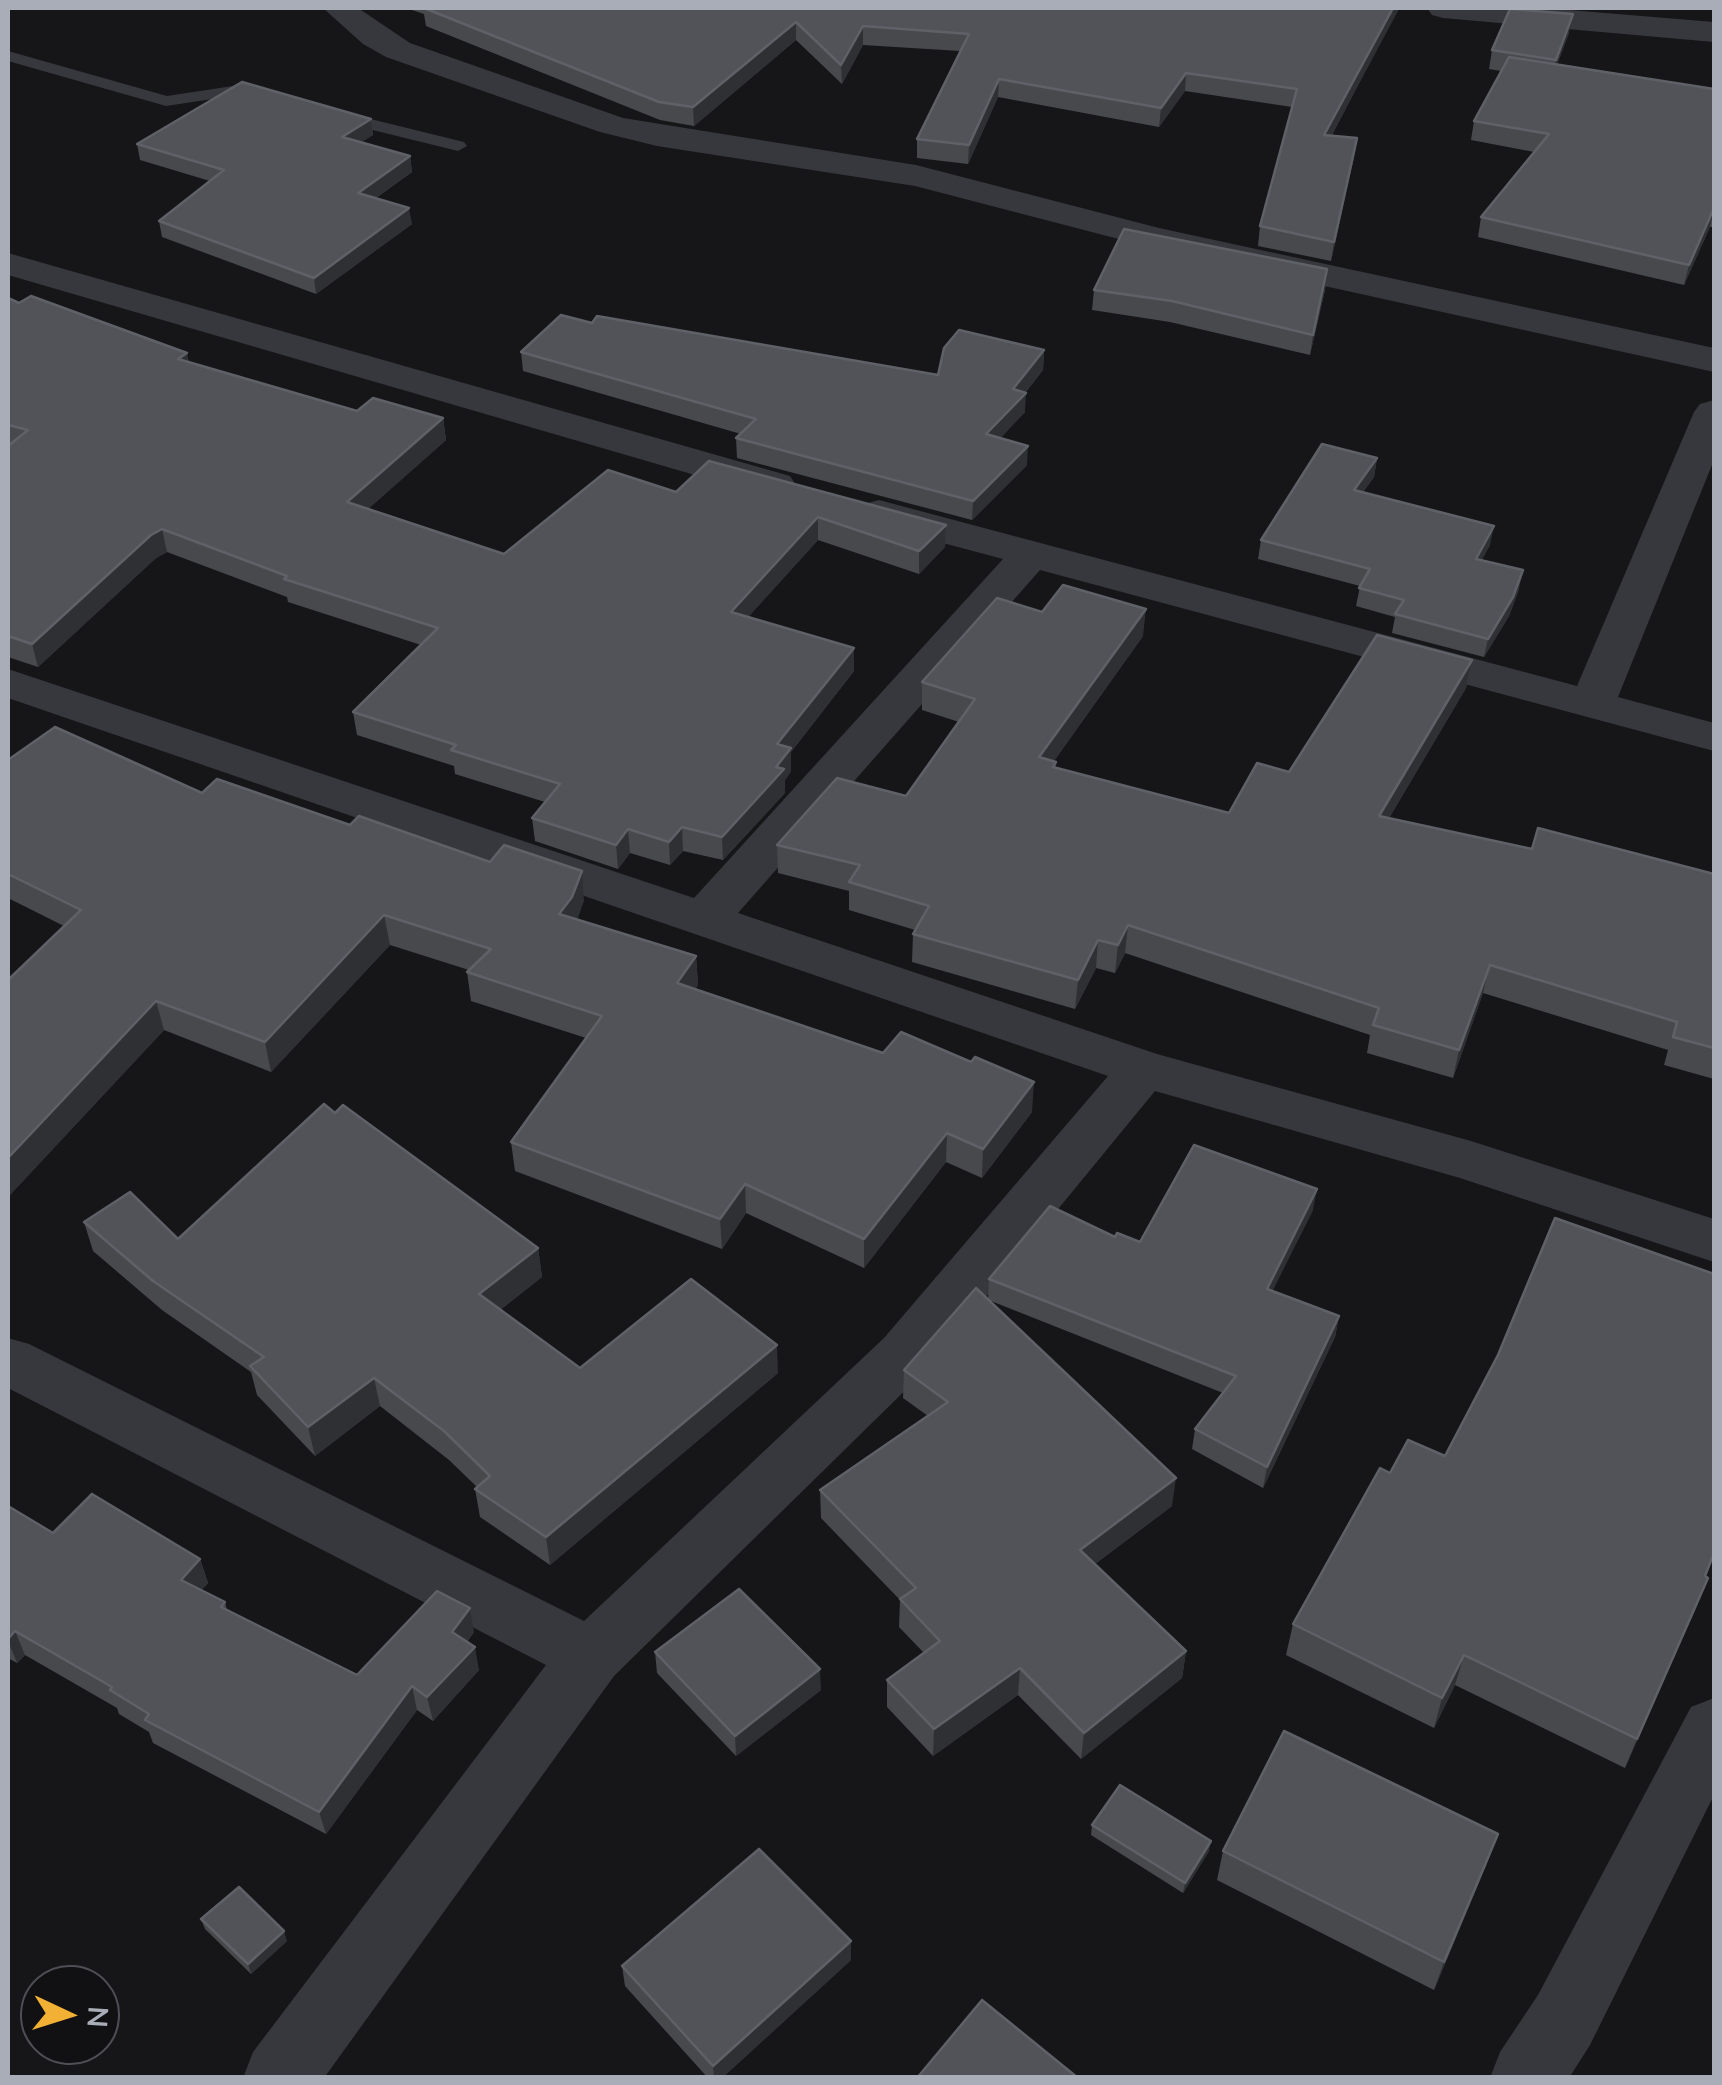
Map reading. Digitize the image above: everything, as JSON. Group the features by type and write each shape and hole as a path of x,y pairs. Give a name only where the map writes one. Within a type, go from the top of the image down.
{"street":[{"path":"339,8 374,37 398,50 612,125 657,136 916,176 1157,238 1714,360"},
{"path":"1443,8 1714,32"},
{"path":"8,264 831,500 1714,737"},
{"path":"1592,704 1714,412"},
{"path":"703,920 1032,554"},
{"path":"8,683 1144,1069 1471,1162 1714,1241"},
{"path":"279,2078 591,1656 905,1354 1144,1069"},
{"path":"8,1361 591,1656"},
{"path":"1526,2078 1564,2020 1714,1728"}],"lane":[{"path":"8,56 166,100 246,88 284,100"},
{"path":"322,111 458,146"}],"building":[{"path":"424,8 1393,8 1324,135 1357,138 1334,242 1260,226 1297,89 1186,73 1161,108 999,79 969,145 917,139 969,34 863,26 841,65 796,22 693,107 659,102"},
{"path":"1510,9 1573,14 1556,60 1492,50"},
{"path":"1509,57 1714,89 1714,208 1689,265 1481,217 1549,134 1474,121"},
{"path":"242,82 371,119 342,137 410,156 358,193 409,208 314,278 159,221 224,170 137,144"},
{"path":"1124,229 1327,269 1313,335 1172,301 1094,290"},
{"path":"31,296 187,353 178,359 357,411 373,398 443,418 347,502 504,554 608,470 676,492 709,461 946,525 919,551 818,517 731,612 854,648 777,744 791,748 776,767 784,769 722,837 682,827 669,842 628,829 616,845 532,818 560,784 451,750 456,745 353,712 438,628 284,579 287,576 162,529 32,644 8,636 8,446 28,430 8,425 8,298 19,303"},
{"path":"561,315 592,323 597,316 938,375 944,348 959,330 1044,350 1013,389 1026,393 986,434 1028,446 973,501 736,438 756,419 521,352"},
{"path":"1322,444 1377,458 1354,490 1494,526 1476,559 1523,570 1513,597 1488,639 1395,614 1404,600 1359,588 1370,569 1261,540"},
{"path":"1063,585 1146,609 1039,757 1056,762 1053,767 1229,813 1257,763 1289,772 1377,635 1472,660 1379,816 1532,849 1538,828 1714,874 1714,1048 1673,1037 1677,1022 1490,965 1459,1050 1373,1025 1379,1008 1128,925 1118,945 1098,940 1078,980 913,934 929,906 849,882 860,865 777,845 837,778 906,796 975,699 922,682 997,598 1042,612"},
{"path":"55,727 202,793 217,779 350,825 359,816 490,862 504,845 582,871 572,897 559,914 696,956 677,983 883,1053 901,1032 971,1062 975,1057 1034,1082 983,1149 947,1133 864,1239 745,1184 720,1219 511,1142 602,1016 467,972 491,949 384,915 265,1042 156,1001 8,1158 8,980 81,910 8,874 8,760"},
{"path":"324,1104 335,1113 343,1105 538,1248 479,1294 580,1368 691,1279 777,1345 546,1537 475,1489 490,1476 444,1431 374,1378 308,1427 250,1366 264,1357 153,1281 84,1222 130,1192 178,1239"},
{"path":"1194,1145 1317,1189 1267,1289 1339,1316 1267,1467 1195,1429 1236,1376 989,1279 1050,1206 1115,1237 1117,1233 1140,1242"},
{"path":"1555,1218 1714,1274 1714,1553 1705,1576 1708,1578 1637,1739 1464,1655 1442,1698 1293,1624 1380,1468 1390,1473 1408,1440 1445,1456 1498,1355"},
{"path":"976,1288 1176,1478 1080,1550 1186,1651 1084,1733 1020,1668 934,1729 887,1680 940,1641 900,1599 916,1588 820,1490 948,1402 904,1370"},
{"path":"92,1494 200,1559 181,1580 225,1602 221,1607 357,1675 437,1591 470,1608 452,1632 475,1647 427,1697 412,1686 319,1812 145,1720 149,1714 110,1690 112,1687 15,1631 8,1639 8,1506 53,1533"},
{"path":"739,1589 820,1669 735,1736 655,1652"},
{"path":"1284,1731 1498,1834 1444,1962 1223,1851"},
{"path":"1120,1785 1211,1841 1185,1883 1092,1825"},
{"path":"759,1849 851,1941 713,2066 622,1966"},
{"path":"239,1887 284,1931 248,1964 201,1919"},
{"path":"982,2000 1078,2078 917,2078"}]}
